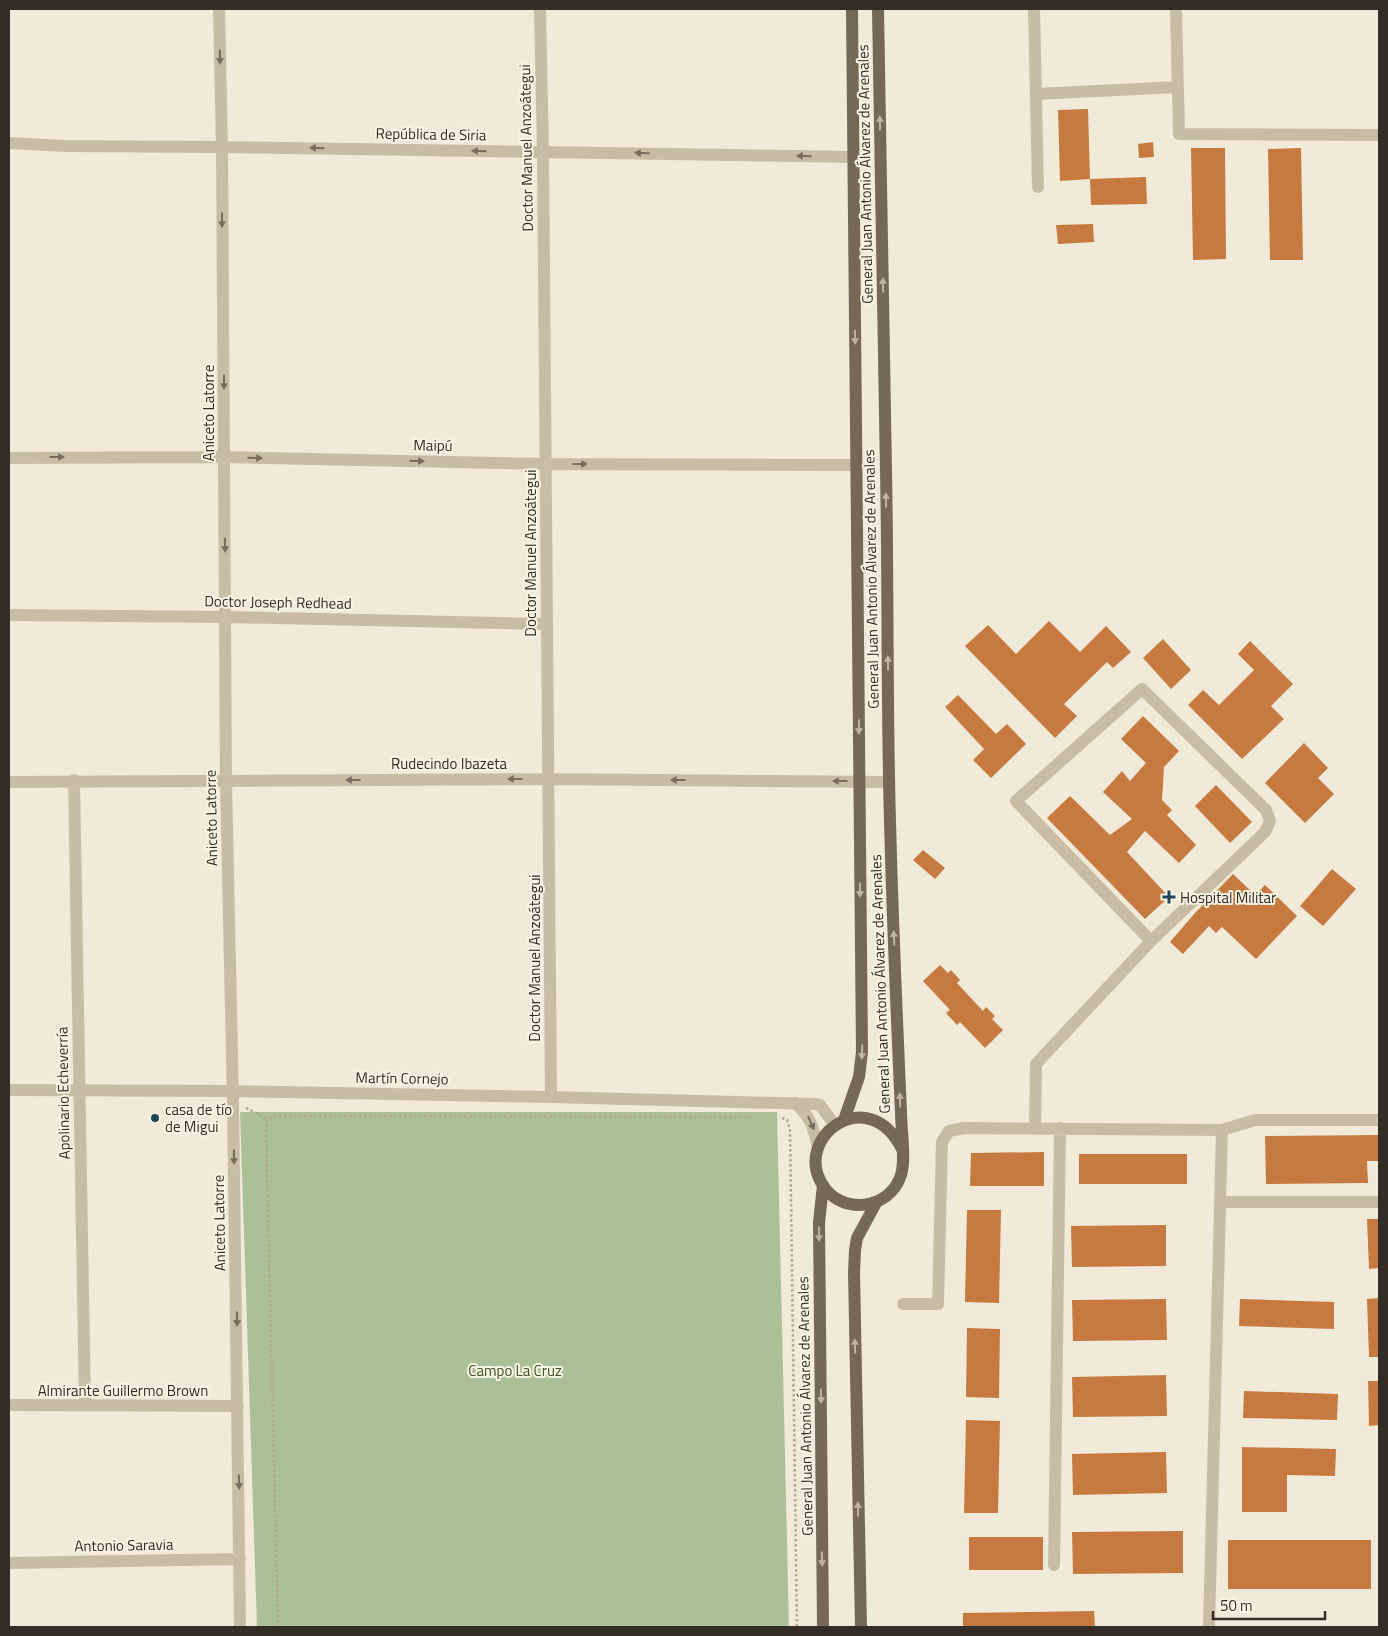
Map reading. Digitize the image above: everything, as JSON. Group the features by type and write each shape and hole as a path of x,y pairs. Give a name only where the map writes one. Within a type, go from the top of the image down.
{"main road":[{"name":"General Juan Antonio Álvarez de Arenales","path":"840,1123 859,1077 862,1052 852,9"},
{"name":"General Juan Antonio Álvarez de Arenales","path":"861,1627 855,1250 857,1238 876,1202 890,1194 900,1181 904,1165 889,782 878,9"},
{"name":"General Juan Antonio Álvarez de Arenales","path":"823,1627 819,1233 823,1185 817,1173 818,1147 827,1132 840,1123 862,1117 879,1122 894,1134 902,1149"},
{"path":"823,1185 830,1194 849,1204 862,1206 876,1202"}],"street":[{"name":"Aniceto Latorre","path":"219,9 222,147 226,781 233,1096 240,1627"},
{"name":"Doctor Manuel Anzoátegui","path":"540,9 543,152 551,1097"},
{"path":"1034,9 1038,187"},
{"path":"1176,9 1179,134 1379,135"},
{"path":"1036,94 1178,87"},
{"name":"República de Siria","path":"9,143 66,146 853,157"},
{"name":"Maipú","path":"9,458 224,457 546,464 857,465"},
{"name":"Doctor Joseph Redhead","path":"9,615 226,617 547,624"},
{"path":"1035,1128 1036,1064 1151,941 1265,832 1270,821 1266,810 1142,689 1016,801 1151,941"},
{"name":"Rudecindo Ibazeta","path":"9,782 74,780 549,779 889,782"},
{"name":"Apolinario Echeverría","path":"74,780 85,1406"},
{"name":"Martín Cornejo","path":"9,1090 233,1096 551,1097 795,1104 820,1105 840,1123"},
{"path":"795,1104 810,1119 818,1147"},
{"path":"903,1304 938,1304 942,1142 950,1131 964,1128 1222,1130 1255,1120 1379,1120"},
{"path":"1054,1565 1060,1128"},
{"path":"1209,1627 1222,1130"},
{"path":"1220,1202 1379,1202"},
{"name":"Almirante Guillermo Brown","path":"9,1405 238,1406"},
{"name":"Antonio Saravia","path":"9,1563 240,1559"}],"path":[{"path":"233,1096 268,1119"},
{"path":"268,1119 276,1116 752,1118"},
{"path":"782,1118 787,1120 790,1129 797,1627"},
{"path":"268,1119 266,1128 278,1627"}],"green space":[{"name":"Campo La Cruz","path":"240,1112 777,1112 789,1627 257,1627"}],"building":[{"path":"1088,109 1090,179 1060,181 1058,110"},
{"path":"1153,142 1154,157 1139,158 1138,144"},
{"path":"1191,148 1225,148 1226,259 1193,260"},
{"path":"1301,148 1303,260 1270,260 1268,149"},
{"path":"1146,177 1147,204 1091,205 1090,179"},
{"path":"1093,224 1094,242 1058,244 1056,225"},
{"path":"1049,621 1080,652 1106,626 1131,652 1113,668 1107,662 1064,704 1077,716 1055,738 965,646 988,625 1016,654"},
{"path":"1163,639 1191,670 1171,689 1143,658"},
{"path":"1250,641 1293,684 1271,706 1284,719 1242,759 1188,705 1203,690 1219,705 1254,670 1238,654"},
{"path":"958,695 996,734 1007,724 1026,744 991,778 973,760 984,749 945,707"},
{"path":"1143,716 1179,751 1164,767 1162,800 1172,810 1167,815 1196,845 1179,863 1145,831 1127,852 1169,897 1145,919 1047,818 1070,796 1110,835 1132,819 1103,792 1122,771 1130,781 1146,763 1121,739"},
{"path":"1304,743 1328,768 1318,778 1334,794 1305,823 1265,783"},
{"path":"1216,785 1252,822 1230,843 1195,806"},
{"path":"923,850 945,868 935,879 913,860"},
{"path":"1332,869 1356,889 1323,926 1300,906"},
{"path":"1233,874 1255,895 1265,885 1297,916 1256,959 1222,927 1216,933 1209,926 1183,954 1170,942"},
{"path":"940,965 948,973 951,970 960,980 957,983 983,1011 986,1007 995,1016 992,1019 1003,1030 985,1048 960,1022 957,1025 946,1013 950,1010 923,981"},
{"path":"1379,1135 1379,1161 1367,1161 1368,1183 1266,1184 1265,1136"},
{"path":"1044,1152 1044,1186 970,1186 971,1153"},
{"path":"1079,1154 1187,1154 1187,1184 1079,1184"},
{"path":"967,1210 1001,1210 999,1303 965,1302"},
{"path":"1367,1219 1379,1219 1379,1268 1369,1269"},
{"path":"1166,1225 1166,1266 1072,1267 1071,1226"},
{"path":"1379,1298 1379,1357 1369,1357 1367,1299"},
{"path":"1166,1299 1167,1340 1073,1341 1072,1300"},
{"path":"1240,1299 1334,1302 1334,1329 1239,1326"},
{"path":"967,1328 1000,1329 999,1398 966,1397"},
{"path":"1166,1375 1167,1416 1073,1417 1072,1377"},
{"path":"1368,1381 1379,1381 1379,1425 1369,1426"},
{"path":"1244,1391 1338,1394 1337,1420 1243,1418"},
{"path":"966,1420 1000,1421 998,1513 964,1513"},
{"path":"1242,1447 1336,1449 1335,1476 1287,1475 1287,1512 1242,1512"},
{"path":"1166,1452 1167,1493 1073,1495 1072,1454"},
{"path":"1183,1531 1183,1573 1073,1574 1072,1532"},
{"path":"969,1537 1043,1537 1043,1570 969,1570"},
{"path":"1228,1540 1371,1540 1371,1589 1228,1589"},
{"path":"1094,1611 1095,1627 963,1627 963,1613"}],"place":[{"name":"Hospital Militar","path":"1169,897"},
{"name":"casa de tío de Migui","path":"155,1118"}]}
